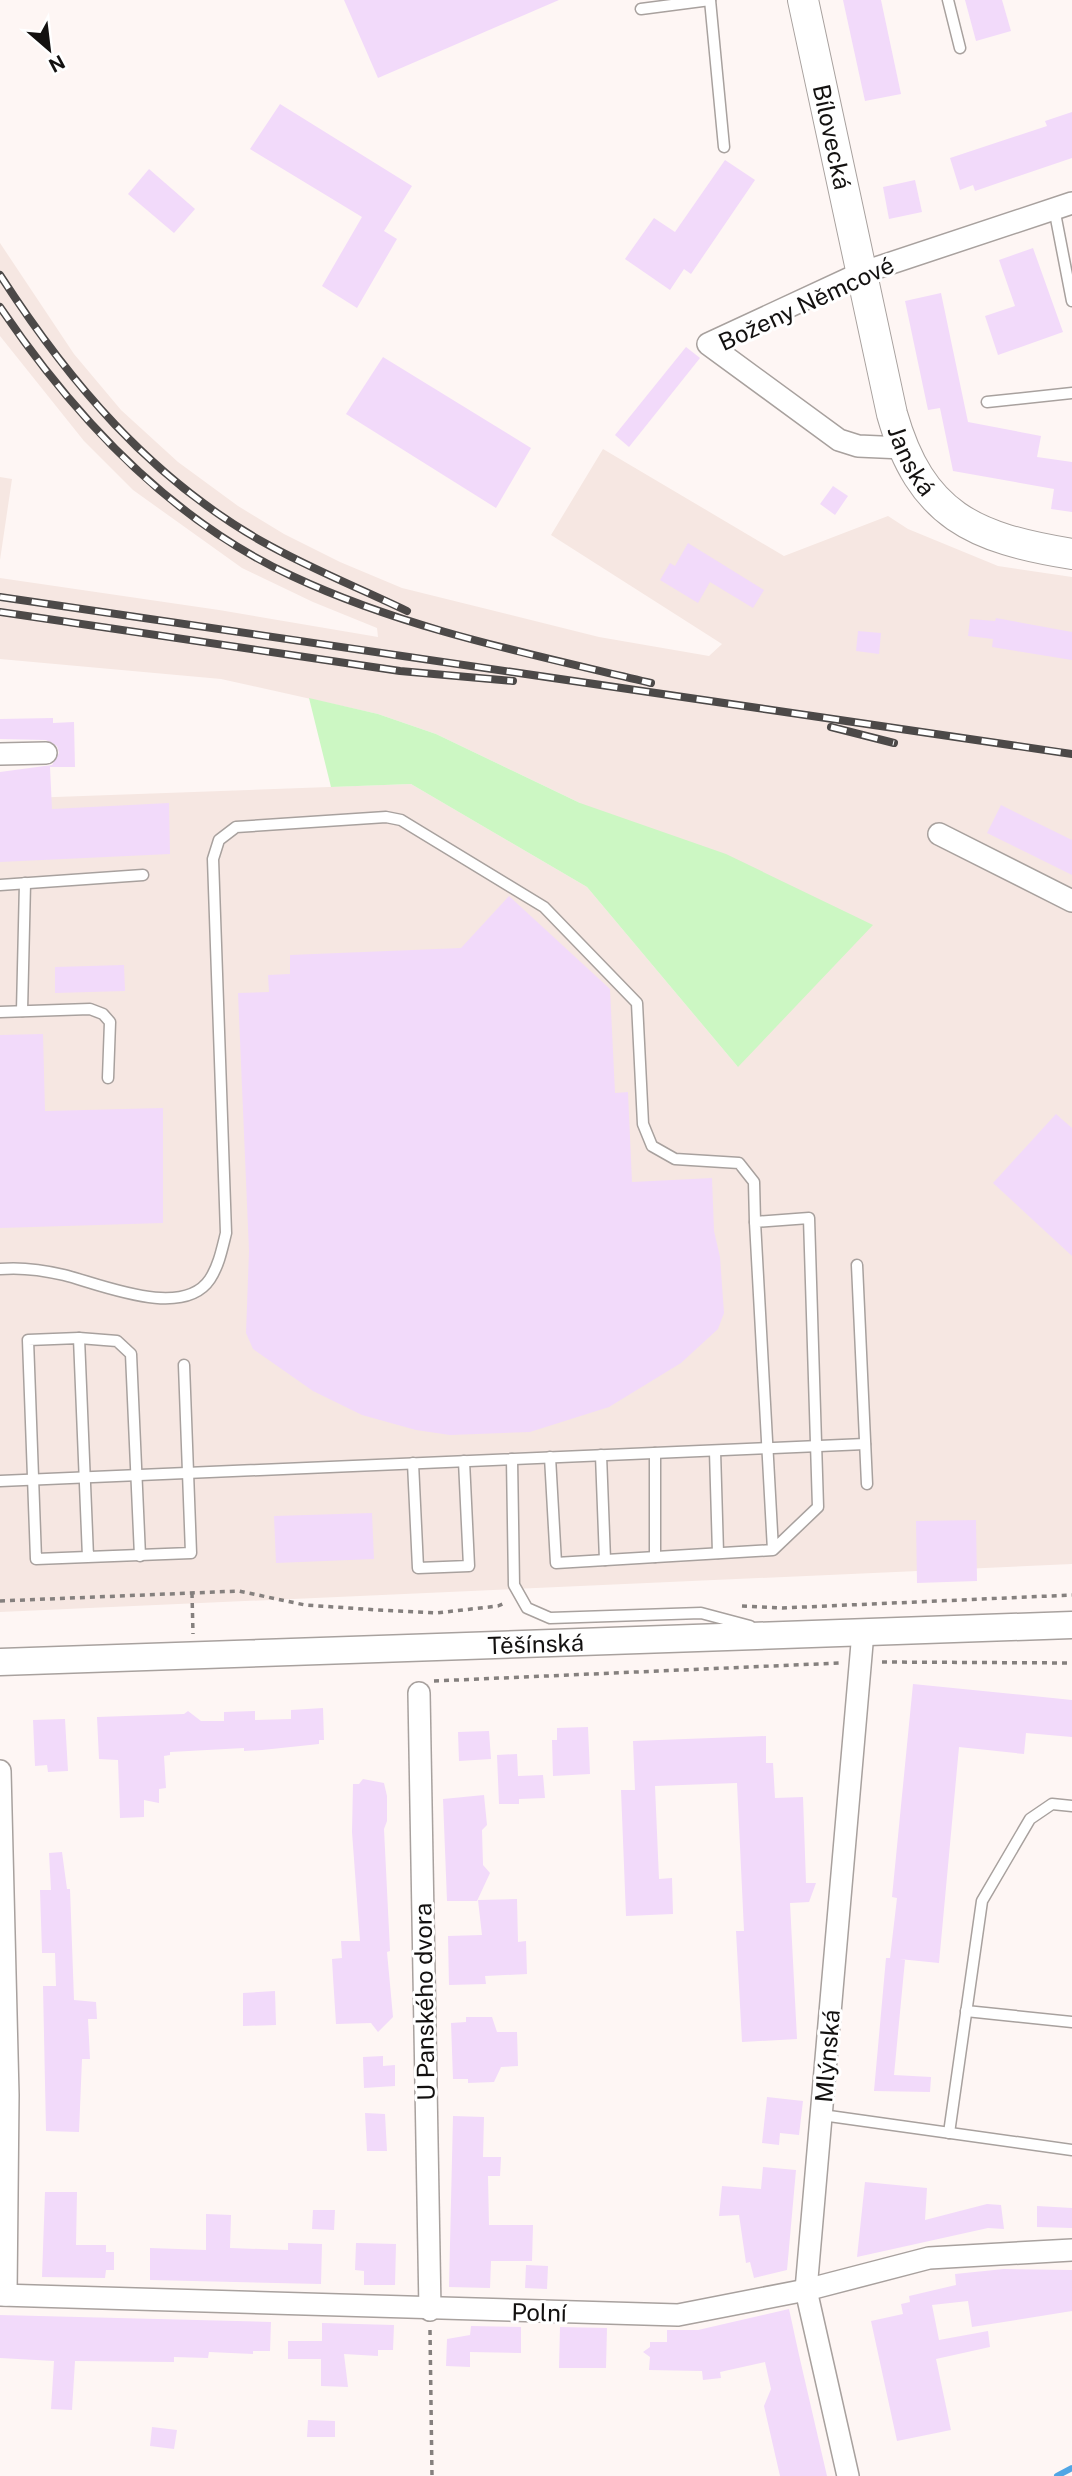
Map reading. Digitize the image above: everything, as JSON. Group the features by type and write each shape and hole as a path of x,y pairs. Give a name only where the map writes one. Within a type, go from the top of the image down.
{"main road":[{"name":"Bílovecká","path":"803,0 861,273"},
{"name":"Janská","path":"861,273 892,414 903,448 930,493 964,523 1007,541 1072,554"}],"street":[{"name":"Boženy Němcové","path":"903,448 858,446 839,440 708,344 861,273 1063,206"},
{"path":"0,754 47,753"},
{"path":"939,834 1072,901"},
{"name":"Těšínská","path":"0,1662 1072,1625"},
{"name":"Mlýnská","path":"848,2476 806,2290 863,1633"},
{"name":"U Panského dvora","path":"424,1687 429,2310"},
{"path":"0,1771 9,2095 3,2295"},
{"name":"Polní","path":"3,2295 429,2310 678,2315 806,2290 929,2258 1072,2250"}],"lane":[{"path":"641,9 710,0 724,147"},
{"path":"948,0 960,48"},
{"path":"1063,206 1072,301"},
{"path":"987,402 1072,393"},
{"path":"0,1269 31,1269 126,1293 162,1298 188,1295 209,1281 220,1258 226,1233 212,859 219,840 236,827 386,817 401,820 544,907 638,1003 643,1124 652,1146 675,1159 738,1163 754,1182 773,1550"},
{"path":"0,885 143,875"},
{"path":"22,1011 25,883"},
{"path":"0,1012 90,1009 103,1014 110,1022 108,1078"},
{"path":"550,1457 556,1563 773,1550 818,1507 809,1218 755,1222"},
{"path":"857,1265 867,1484"},
{"path":"79,1338 88,1557"},
{"path":"140,1556 131,1353 117,1341 79,1338 28,1340 36,1559 140,1556 191,1553 184,1366"},
{"path":"0,1481 865,1444"},
{"path":"715,1451 718,1553"},
{"path":"655,1453 655,1557"},
{"path":"601,1455 605,1560"},
{"path":"512,1459 514,1585 527,1608 550,1618 701,1613 780,1634"},
{"path":"413,1463 418,1569 470,1566 464,1461"},
{"path":"948,2133 982,1901 1030,1819 1052,1804 1072,1806"},
{"path":"966,2011 1072,2021"},
{"path":"822,2115 1072,2150"}],"path":[{"path":"0,1601 239,1591 305,1605 436,1612 498,1606 518,1596"},
{"path":"740,1606 782,1608 1072,1595"},
{"path":"424,1687 861,1663 977,1660 1072,1663"},
{"path":"429,2310 432,2476"}],"shaded area":[{"path":"0,243 74,354 121,410 178,462 238,506 284,534 340,562 402,588 599,637 709,656 722,644 551,535 603,449 784,556 888,516 908,529 998,566 1072,577 1072,1564 0,1612 0,799 411,784 587,887 738,1067 580,803 436,734 378,714 221,679 0,659 0,578 219,610 378,637 377,628 313,602 242,568 133,490 84,441 0,336"},
{"path":"0,477 12,479 0,560"}],"green space":[{"path":"309,698 378,714 436,734 580,803 726,854 873,925 738,1067 587,887 411,784 331,787"}],"building":[{"path":"344,0 559,0 378,78"},
{"path":"843,0 881,0 901,94 865,101"},
{"path":"965,0 1002,0 1011,31 976,41"},
{"path":"280,104 412,186 384,231 397,239 357,308 322,286 362,217 250,149"},
{"path":"1072,112 1072,158 975,191 973,185 960,190 950,158 1047,126 1045,121"},
{"path":"725,160 755,180 691,274 684,269 670,290 625,259 654,218 675,232"},
{"path":"149,169 195,209 174,233 128,194"},
{"path":"915,180 922,212 889,219 883,187"},
{"path":"1033,248 1063,332 998,355 985,316 1015,306 999,260"},
{"path":"941,293 968,422 1041,436 1037,457 1072,462 1072,512 1051,509 1054,489 953,471 940,408 928,410 905,301"},
{"path":"686,347 700,358 629,447 615,435"},
{"path":"383,357 531,448 496,508 346,414"},
{"path":"833,486 848,496 835,515 820,504"},
{"path":"688,543 764,590 753,608 710,582 698,603 660,580 670,563 675,566"},
{"path":"996,618 1072,632 1072,660 992,647 993,639 968,636 970,619 995,621"},
{"path":"858,631 881,633 879,654 856,651"},
{"path":"53,718 53,723 74,722 75,767 50,767 52,809 169,803 170,854 0,862 0,772 52,765 59,753 57,746 46,740 0,739 0,719"},
{"path":"1001,805 1072,840 1072,875 987,833"},
{"path":"509,896 610,989 615,1093 628,1092 632,1182 712,1178 714,1231 720,1257 724,1313 718,1329 681,1363 609,1407 530,1432 450,1435 416,1430 362,1415 313,1391 253,1349 246,1333 249,1251 238,993 269,992 268,975 290,974 290,955 461,948"},
{"path":"124,965 125,991 55,993 55,967"},
{"path":"43,1034 45,1111 163,1108 163,1223 0,1228 0,1035"},
{"path":"1056,1114 1072,1128 1072,1256 993,1183"},
{"path":"372,1513 374,1559 276,1563 274,1516"},
{"path":"976,1520 977,1581 917,1583 916,1521"},
{"path":"913,1684 1072,1700 1072,1737 1026,1733 1024,1754 959,1747 939,1963 899,1959 905,1960 894,2075 931,2077 930,2092 874,2091 886,1958 890,1958 897,1898 892,1897"},
{"path":"323,1708 324,1740 319,1740 319,1744 244,1751 244,1748 170,1752 170,1755 164,1756 166,1788 159,1789 159,1803 144,1800 144,1817 120,1818 118,1760 99,1759 97,1717 184,1714 188,1711 201,1721 224,1721 224,1712 255,1711 255,1720 291,1719 291,1710"},
{"path":"65,1719 68,1771 48,1772 47,1765 35,1766 33,1720"},
{"path":"588,1727 590,1774 553,1776 552,1740 557,1740 557,1728"},
{"path":"489,1731 491,1759 459,1761 458,1732"},
{"path":"766,1736 766,1763 773,1763 775,1798 803,1797 806,1883 816,1883 809,1902 790,1903 797,2039 742,2042 736,1931 744,1931 737,1783 655,1786 659,1879 672,1878 673,1914 626,1916 621,1790 635,1790 633,1741"},
{"path":"517,1754 518,1776 543,1775 545,1798 519,1799 519,1804 499,1804 497,1755"},
{"path":"363,1779 384,1783 387,1796 387,1821 384,1829 390,1951 387,1952 393,2017 378,2032 371,2023 336,2024 333,1977 332,1959 342,1958 341,1941 360,1941 352,1832 353,1784 359,1784"},
{"path":"484,1795 487,1825 482,1830 483,1865 490,1873 477,1901 447,1901 443,1799"},
{"path":"62,1852 67,1889 70,1889 74,2000 96,2002 97,2019 88,2019 90,2059 82,2059 79,2132 46,2131 43,1986 56,1986 55,1953 42,1953 40,1890 51,1890 49,1853"},
{"path":"517,1899 518,1942 526,1941 527,1974 485,1976 486,1984 449,1985 448,1936 482,1935 478,1900"},
{"path":"275,1991 276,2025 243,2026 243,1993"},
{"path":"466,2017 492,2017 497,2032 517,2032 518,2066 501,2067 494,2082 468,2083 468,2079 453,2079 451,2023 466,2022"},
{"path":"383,2056 383,2066 395,2065 395,2086 364,2088 363,2057"},
{"path":"767,2097 803,2101 799,2135 780,2133 779,2145 762,2143"},
{"path":"365,2113 385,2114 387,2151 367,2151"},
{"path":"453,2116 484,2117 483,2157 501,2157 500,2176 488,2176 489,2225 533,2225 532,2261 491,2261 490,2288 449,2287"},
{"path":"763,2167 796,2170 787,2270 754,2278 750,2262 746,2263 739,2215 719,2216 722,2186 761,2189"},
{"path":"865,2182 927,2188 925,2220 987,2204 1001,2205 1004,2229 988,2228 857,2257"},
{"path":"45,2192 77,2192 76,2245 106,2245 106,2252 114,2252 114,2270 106,2270 105,2278 42,2277"},
{"path":"1037,2206 1072,2208 1072,2228 1037,2227"},
{"path":"313,2210 335,2210 334,2230 312,2229"},
{"path":"206,2214 231,2215 230,2248 288,2250 288,2243 322,2244 321,2284 150,2280 150,2248 206,2250"},
{"path":"356,2243 396,2244 395,2285 364,2285 364,2271 355,2270"},
{"path":"526,2265 548,2266 547,2289 525,2288"},
{"path":"1004,2269 1072,2270 1072,2311 972,2327 968,2301 932,2305 939,2340 988,2331 990,2347 936,2359 951,2430 897,2441 871,2321 903,2314 901,2304 910,2302 909,2296 956,2285 955,2274"},
{"path":"789,2309 827,2476 780,2476 764,2406 771,2389 765,2362 720,2372 721,2378 703,2380 702,2371 649,2370 650,2357 643,2352 650,2347 650,2342 667,2342 667,2330 698,2330"},
{"path":"0,2315 271,2322 270,2351 253,2351 253,2354 209,2352 208,2358 174,2357 174,2362 75,2361 72,2410 51,2409 54,2361 0,2358"},
{"path":"322,2323 394,2325 393,2350 378,2350 378,2356 344,2354 348,2387 321,2386 321,2359 288,2359 288,2341 322,2341"},
{"path":"471,2326 521,2327 521,2353 470,2352 470,2367 446,2366 447,2339 470,2335"},
{"path":"560,2327 607,2328 606,2368 559,2368"},
{"path":"308,2420 335,2421 335,2437 307,2437"},
{"path":"152,2427 177,2430 174,2449 150,2446"}],"waterway":[{"path":"1057,2476 1072,2468"}],"railway":[{"path":"0,275 26,315 84,390 148,458 184,488 222,517 263,542 407,611"},
{"path":"0,307 60,388 128,462 205,526 247,553 335,595 423,626 651,683"},
{"path":"0,597 1072,754"},
{"path":"0,612 400,671 513,681"},
{"path":"831,727 894,743"}]}
